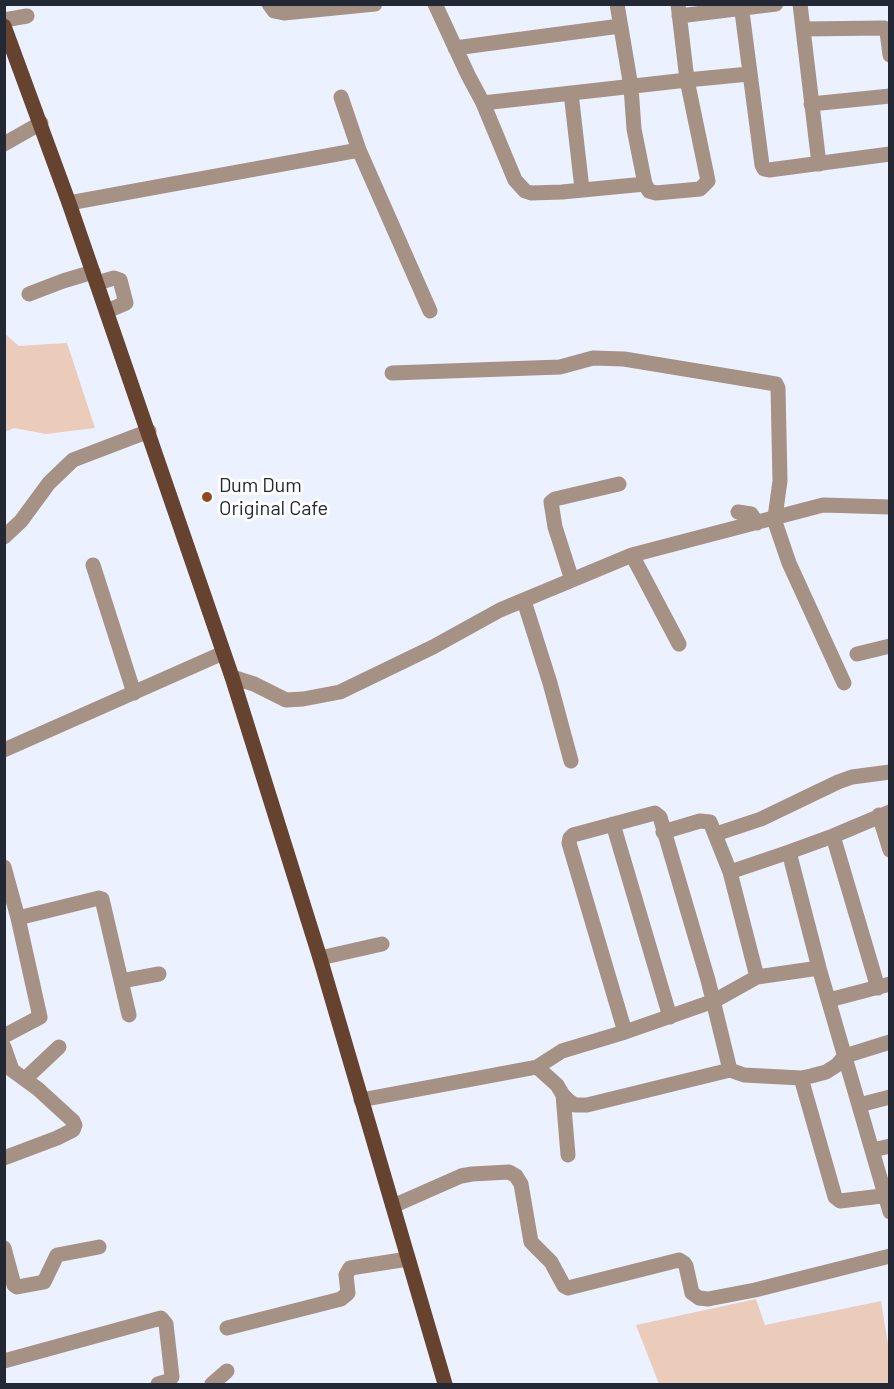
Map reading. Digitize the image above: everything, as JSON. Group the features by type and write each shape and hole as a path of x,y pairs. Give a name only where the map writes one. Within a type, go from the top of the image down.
{"main road":[{"path":"5,29 107,311 228,666 320,958 445,1384"}],"street":[{"path":"269,4 274,11 284,14 375,4"},
{"path":"435,4 483,104 515,180 525,191 531,193 562,192 645,184"},
{"path":"617,4 631,87 634,129 645,184 649,191 656,193 700,189 708,181 687,80 678,10 776,4"},
{"path":"800,4 819,164"},
{"path":"742,7 764,168 769,170 890,154"},
{"path":"5,29 27,16"},
{"path":"455,48 620,26"},
{"path":"803,29 885,28 888,31 890,55"},
{"path":"483,104 750,74"},
{"path":"571,93 582,189"},
{"path":"811,104 890,96"},
{"path":"341,97 358,150 430,311"},
{"path":"4,144 40,123"},
{"path":"69,203 358,150"},
{"path":"29,294 63,281 114,278 120,280 126,303 107,311"},
{"path":"392,373 560,367 594,358 624,359 773,383 778,388 780,481 775,517 779,535 789,563 844,683"},
{"path":"4,537 21,521 49,483 73,460 149,431"},
{"path":"572,580 555,527 551,502 555,499 619,484"},
{"path":"4,750 134,693 228,666 254,684 286,700 340,692 423,652 500,610 632,555 824,505 890,507"},
{"path":"738,512 750,514 757,523"},
{"path":"632,555 679,644"},
{"path":"93,565 134,693"},
{"path":"524,601 572,761"},
{"path":"857,654 890,646"},
{"path":"716,834 761,819 852,777 890,772"},
{"path":"625,1032 569,843 573,835 655,813 660,818 714,1001 730,1070"},
{"path":"730,872 833,836 884,813 890,850"},
{"path":"663,832 700,820 712,825 730,872 757,977"},
{"path":"613,824 670,1017"},
{"path":"829,1000 884,986 833,836"},
{"path":"789,852 819,968 887,1195 890,1212"},
{"path":"4,1036 40,1017 6,875"},
{"path":"18,918 102,899 129,1015"},
{"path":"320,958 382,944"},
{"path":"362,1100 537,1067 562,1051 714,1001 757,977 819,968"},
{"path":"122,981 159,974"},
{"path":"537,1067 575,1105 586,1105 730,1070 744,1075 801,1078 826,1072 845,1056 890,1042"},
{"path":"4,1047 14,1074 75,1125 73,1130 57,1138 4,1158"},
{"path":"14,1074 59,1047"},
{"path":"801,1078 835,1197 840,1201 887,1195"},
{"path":"563,1095 568,1155"},
{"path":"859,1105 890,1097"},
{"path":"873,1150 890,1146"},
{"path":"393,1206 461,1176 509,1172 516,1176 520,1184 531,1242 551,1262 564,1286 568,1288 679,1260 686,1266 692,1293 699,1298 708,1299 755,1290 890,1256"},
{"path":"4,1248 14,1285 17,1287 44,1282 57,1256 99,1247"},
{"path":"227,1328 341,1299 348,1293 346,1275 350,1268 408,1259"},
{"path":"4,1361 161,1318 166,1324 174,1381 158,1384"},
{"path":"212,1384 227,1371"}],"shaded area":[{"path":"5,334 19,346 67,343 95,428 46,434 14,428 5,432"},
{"path":"756,1299 765,1325 881,1301 889,1350 889,1384 659,1384 636,1325"}],"place":[{"name":"Dum Dum Original Cafe","path":"207,497"}]}
